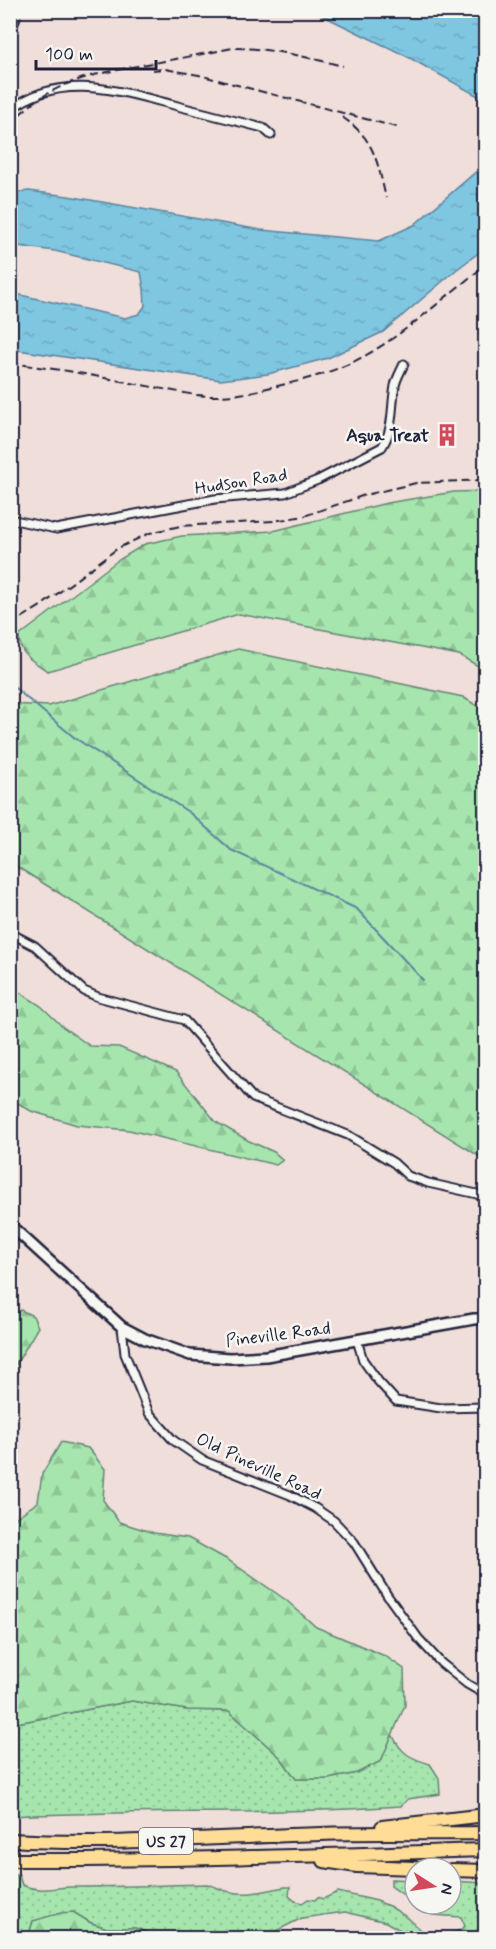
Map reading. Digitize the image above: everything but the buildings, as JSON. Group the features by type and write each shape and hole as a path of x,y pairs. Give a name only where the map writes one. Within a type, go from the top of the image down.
{"highway":[{"path":"321,1834 486,1815"},
{"name":"US 27","path":"10,1840 45,1842 199,1841 321,1834 486,1833"},
{"name":"US 27","path":"10,1860 290,1857 486,1850"},
{"path":"290,1857 357,1866 403,1868"},
{"path":"463,1870 486,1871"}],"main road":[{"name":"Pineville Road","path":"10,1225 122,1327 145,1339 190,1355 230,1358 266,1356 474,1319 486,1319"}],"street":[{"path":"10,110 30,98 55,90 78,87 109,88 262,128 271,135"},
{"name":"Hudson Road","path":"10,519 56,529 215,499 285,493 318,480 382,447 388,439 395,384 404,364"},
{"path":"10,933 35,946 84,991 98,998 184,1020 253,1098 348,1135 394,1163 408,1176 477,1194 486,1200"},
{"name":"Old Pineville Road","path":"122,1327 125,1354 149,1413 173,1440 202,1460 290,1496 315,1508 334,1521 354,1542 387,1595 418,1638 441,1663 467,1684 486,1695"},
{"path":"357,1340 363,1360 396,1401 452,1409 486,1407"}],"green space":[{"path":"485,491 485,670 459,655 239,614 48,671 24,653 20,643 19,636 117,561 145,544 182,536 273,531 387,503 454,492"},
{"path":"238,649 463,697 485,711 485,1160 11,863 11,704 49,706"},
{"path":"10,986 41,1006 63,1027 90,1046 119,1047 176,1072 216,1122 274,1152 283,1160 276,1165 129,1130 77,1125 31,1111 11,1099"},
{"path":"21,1310 33,1316 38,1327 11,1373 11,1315"},
{"path":"61,1442 88,1448 105,1469 103,1500 119,1522 154,1533 188,1538 228,1560 286,1600 316,1627 385,1656 404,1669 405,1705 381,1761 357,1773 328,1779 296,1779 281,1758 229,1711 187,1710 132,1701 17,1723 11,1730 11,1521 38,1502 42,1474"},
{"path":"132,1701 187,1710 229,1711 281,1758 296,1779 328,1779 357,1773 381,1761 392,1734 407,1754 430,1764 439,1778 440,1794 408,1799 401,1806 352,1809 11,1816 10,1730 17,1723"},
{"path":"11,1875 19,1875 22,1885 41,1889 207,1884 228,1891 244,1893 290,1887 289,1896 302,1903 318,1897 323,1899 338,1892 377,1901 391,1907 408,1918 430,1938 414,1938 386,1922 345,1912 302,1918 268,1935 254,1938 160,1938 135,1928 107,1928 91,1923 73,1912 33,1921 28,1938 12,1938"},
{"path":"391,1879 403,1880 403,1894 391,1886"},
{"path":"463,1882 485,1883 485,1938 449,1938 451,1934 465,1926 461,1917 447,1916 463,1916"},
{"path":"73,1912 91,1923 107,1928 135,1928 160,1938 28,1938 33,1921 60,1913"}],"water":[{"path":"313,11 485,11 485,100 408,57"},
{"path":"485,164 485,248 383,332 328,358 268,374 221,380 11,349 11,293 125,318 139,314 145,306 141,272 55,251 11,245 11,193 29,191 68,196 261,230 379,241 414,225"}],"waterway":[{"path":"10,684 75,738 190,813 231,850 357,909 423,980"}],"railway":[{"path":"10,51 23,10"},
{"path":"10,124 40,98 71,82 142,65 233,48 275,51 343,66"},
{"path":"152,70 165,69 199,75 400,128"},
{"path":"342,117 362,134 373,152 386,198"},
{"path":"10,363 68,371 195,395 225,396 252,392 292,383 351,363 404,330 486,265"},
{"path":"10,625 41,606 118,548 150,533 180,526 274,521 304,516 365,495 416,483 486,480"}],"place":[{"name":"Aqua Treat","path":"447,435"}]}
